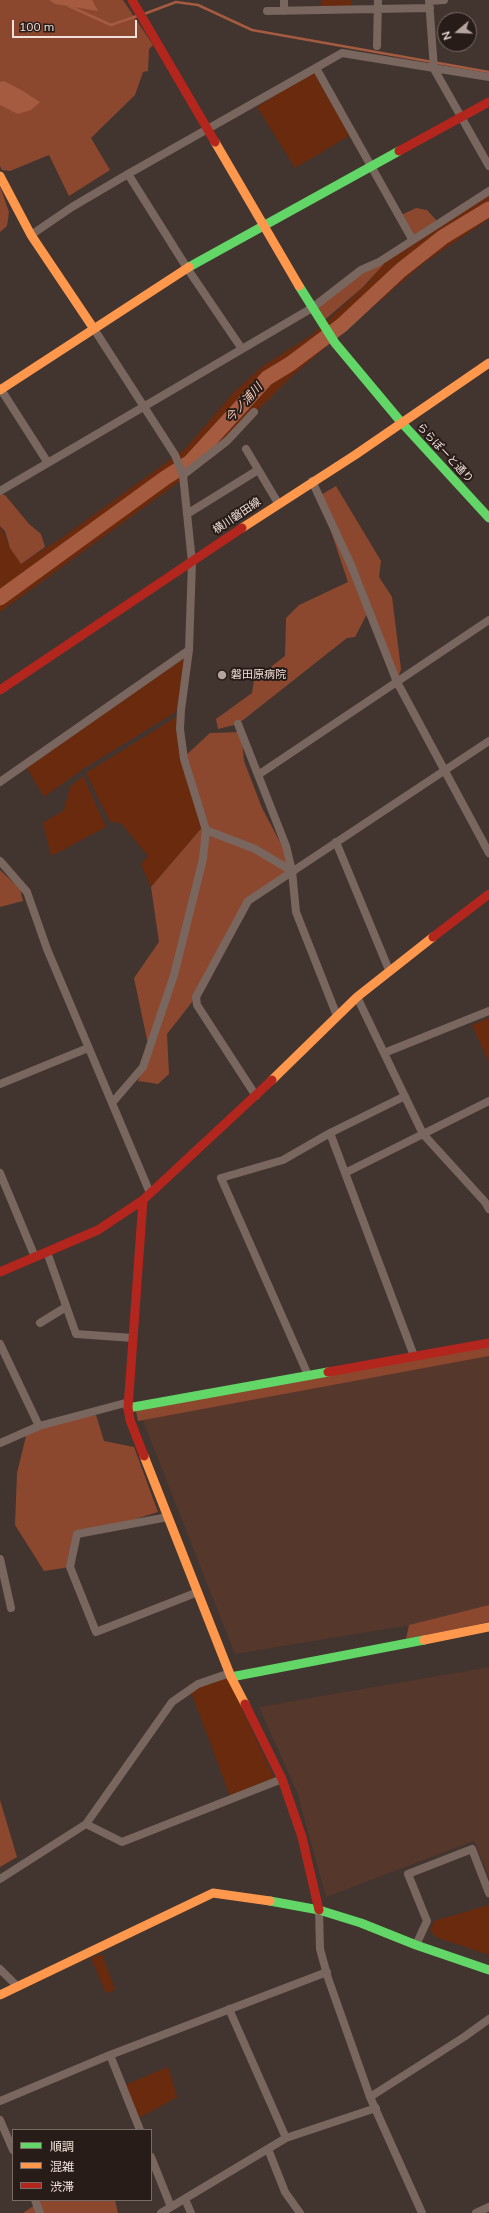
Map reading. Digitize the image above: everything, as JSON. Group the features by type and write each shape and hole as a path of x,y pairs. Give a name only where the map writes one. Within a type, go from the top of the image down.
{"street":[{"name":"ららぽーと通り","path":"132,0 209,129 321,323 335,343 401,422 489,518"},
{"path":"284,0 284,11"},
{"path":"377,46 378,0"},
{"path":"266,11 378,9 444,0"},
{"path":"429,3 434,69 489,166"},
{"path":"31,235 72,207 128,174 342,53 489,77"},
{"path":"316,68 412,239"},
{"path":"48,463 0,389 187,268 489,102"},
{"path":"128,174 187,268 242,349"},
{"path":"0,176 31,235 144,406 175,455 183,475 192,562 189,650 180,729 184,759 206,830 203,859 174,975 143,1067 112,1103"},
{"path":"0,491 312,308 361,270 379,262 489,190"},
{"name":"横川磐田線","path":"0,690 278,503 355,455 489,363"},
{"path":"183,475 227,441 254,412"},
{"path":"246,449 278,503"},
{"path":"187,514 258,470"},
{"path":"312,481 351,565 397,682 446,770 489,853"},
{"path":"258,775 489,620"},
{"path":"0,782 189,650"},
{"path":"238,724 286,846 292,871 296,912 337,1016"},
{"path":"256,1096 197,1005 196,997 248,901 489,741"},
{"path":"206,830 255,849 292,871"},
{"path":"336,842 389,970"},
{"path":"0,861 27,892 47,950 150,1193"},
{"path":"0,1272 98,1230 143,1200 256,1096 357,997 389,970 489,894"},
{"path":"357,997 423,1134 488,1204"},
{"path":"384,1053 489,1011"},
{"path":"0,1084 88,1048"},
{"path":"308,1375 221,1178 283,1160 330,1133 405,1096"},
{"path":"345,1173 489,1101"},
{"path":"330,1133 414,1356"},
{"path":"0,1173 35,1257"},
{"path":"143,1200 128,1405 130,1420 231,1675 282,1779 302,1837 319,1910 320,1949 326,1972 370,2097 422,2213"},
{"path":"47,1252 76,1334 133,1338"},
{"path":"40,1324 66,1307"},
{"path":"0,1443 39,1426 128,1405 489,1343"},
{"path":"0,1344 39,1426"},
{"path":"168,1517 77,1534 70,1567 96,1632 198,1592"},
{"path":"0,1559 11,1608"},
{"path":"0,1880 86,1824 172,1702 198,1684 231,1675 489,1627"},
{"path":"86,1824 122,1842 282,1779"},
{"path":"416,1945 427,1921 408,1874 472,1849 489,1893"},
{"path":"0,1995 213,1894 236,1895 319,1910 361,1923 416,1945 489,1970"},
{"path":"0,1970 18,1986"},
{"path":"0,2101 110,2055 326,1972"},
{"path":"229,2009 286,2138"},
{"path":"370,2097 464,2037 489,2019"},
{"path":"110,2055 140,2129"},
{"path":"161,2213 286,2138 376,2108"},
{"path":"0,2120 12,2148"},
{"path":"268,2149 285,2192 300,2213"},
{"path":"152,2160 171,2207"},
{"path":"185,2199 191,2213"},
{"path":"34,2201 40,2213"},
{"path":"476,2213 489,2207"}],"shaded area":[{"path":"0,0 123,0 153,45 149,49 148,71 143,72 135,95 91,138 110,170 69,196 49,155 10,171 2,170 0,166"},
{"path":"49,0 92,0 98,11 55,4"},
{"path":"321,0 351,0 351,10 320,10"},
{"path":"316,68 349,136 295,168 257,107"},
{"path":"4,81 40,102 31,110 18,114 0,105 0,82"},
{"path":"0,186 9,212 7,226 0,232"},
{"path":"489,192 489,219 425,262 292,376 225,443 172,487 0,612 0,526 10,548 21,564 60,539 185,449 234,392 263,366 313,334 370,281 388,256"},
{"path":"416,208 427,210 438,222 412,239 399,216"},
{"path":"379,262 384,264 363,287 321,323 312,308"},
{"path":"336,486 381,561 379,577 392,597 401,669 397,682 369,610 355,637 347,638 238,724 218,729 216,719 252,693 254,680 285,656 286,618 299,605 348,582 319,496"},
{"path":"0,494 5,495 29,524 41,534 45,547 21,564 10,548 5,531 0,526"},
{"path":"189,650 176,712 83,769 44,797 25,765"},
{"path":"181,714 184,759 205,824 151,887 141,864 148,856 121,823 110,822 86,773"},
{"path":"241,732 244,761 262,808 297,874 248,901 196,997 167,1034 169,1074 158,1084 138,1081 149,1049 134,978 159,942 151,887 205,824 184,757 210,733"},
{"path":"83,776 106,827 51,856 43,823 64,810 70,787"},
{"path":"0,870 20,889 23,901 0,907"},
{"path":"489,1018 489,1063 472,1025"},
{"path":"489,1345 489,1356 138,1421 135,1406"},
{"path":"489,1355 489,1612 235,1654 143,1421 145,1417"},
{"path":"96,1415 104,1441 134,1447 158,1512 104,1529 77,1534 70,1567 44,1571 15,1525 17,1473 27,1432 66,1419"},
{"path":"489,1605 489,1622 406,1639 409,1625"},
{"path":"489,1667 489,1877 474,1841 326,1897 297,1792 259,1707"},
{"path":"227,1677 274,1778 230,1796 191,1692 202,1683"},
{"path":"0,1800 17,1857 0,1867"},
{"path":"489,1905 489,1955 436,1937 430,1930 434,1921"},
{"path":"102,1954 115,1990 106,1993 91,1958"},
{"path":"168,2067 177,2097 139,2118 125,2085"},
{"path":"41,2201 115,2201 118,2213 23,2213"}],"waterway":[{"path":"144,14 176,2 198,5 252,30 489,72"},
{"path":"69,6 111,25 137,16"},
{"name":"今ノ浦川","path":"0,598 165,478 190,462 267,378 290,364 342,325 401,270 443,237 489,209"}],"traffic: fast":[{"path":"189,267 399,151"},
{"path":"299,286 335,343 401,422 489,518"},
{"path":"128,1408 328,1372"},
{"path":"231,1677 424,1640"},
{"path":"270,1901 319,1910 361,1923 416,1945 489,1970"}],"traffic: slow":[{"path":"215,142 299,286"},
{"path":"0,176 31,235 94,329"},
{"path":"0,390 189,267"},
{"path":"242,528 355,455 489,363"},
{"path":"272,1080 357,997 433,937"},
{"path":"144,1456 231,1677 245,1704"},
{"path":"424,1640 489,1627"},
{"path":"0,1995 213,1893 270,1901"}],"traffic: jam":[{"path":"132,0 215,142"},
{"path":"399,151 489,102"},
{"path":"0,690 242,528"},
{"path":"433,937 489,894"},
{"path":"0,1272 98,1230 143,1200 272,1080"},
{"path":"143,1200 128,1408 130,1420 144,1456"},
{"path":"328,1372 489,1343"},
{"path":"245,1704 282,1779 302,1837 319,1910"}],"place":[{"name":"磐田原病院","path":"222,675"}]}
